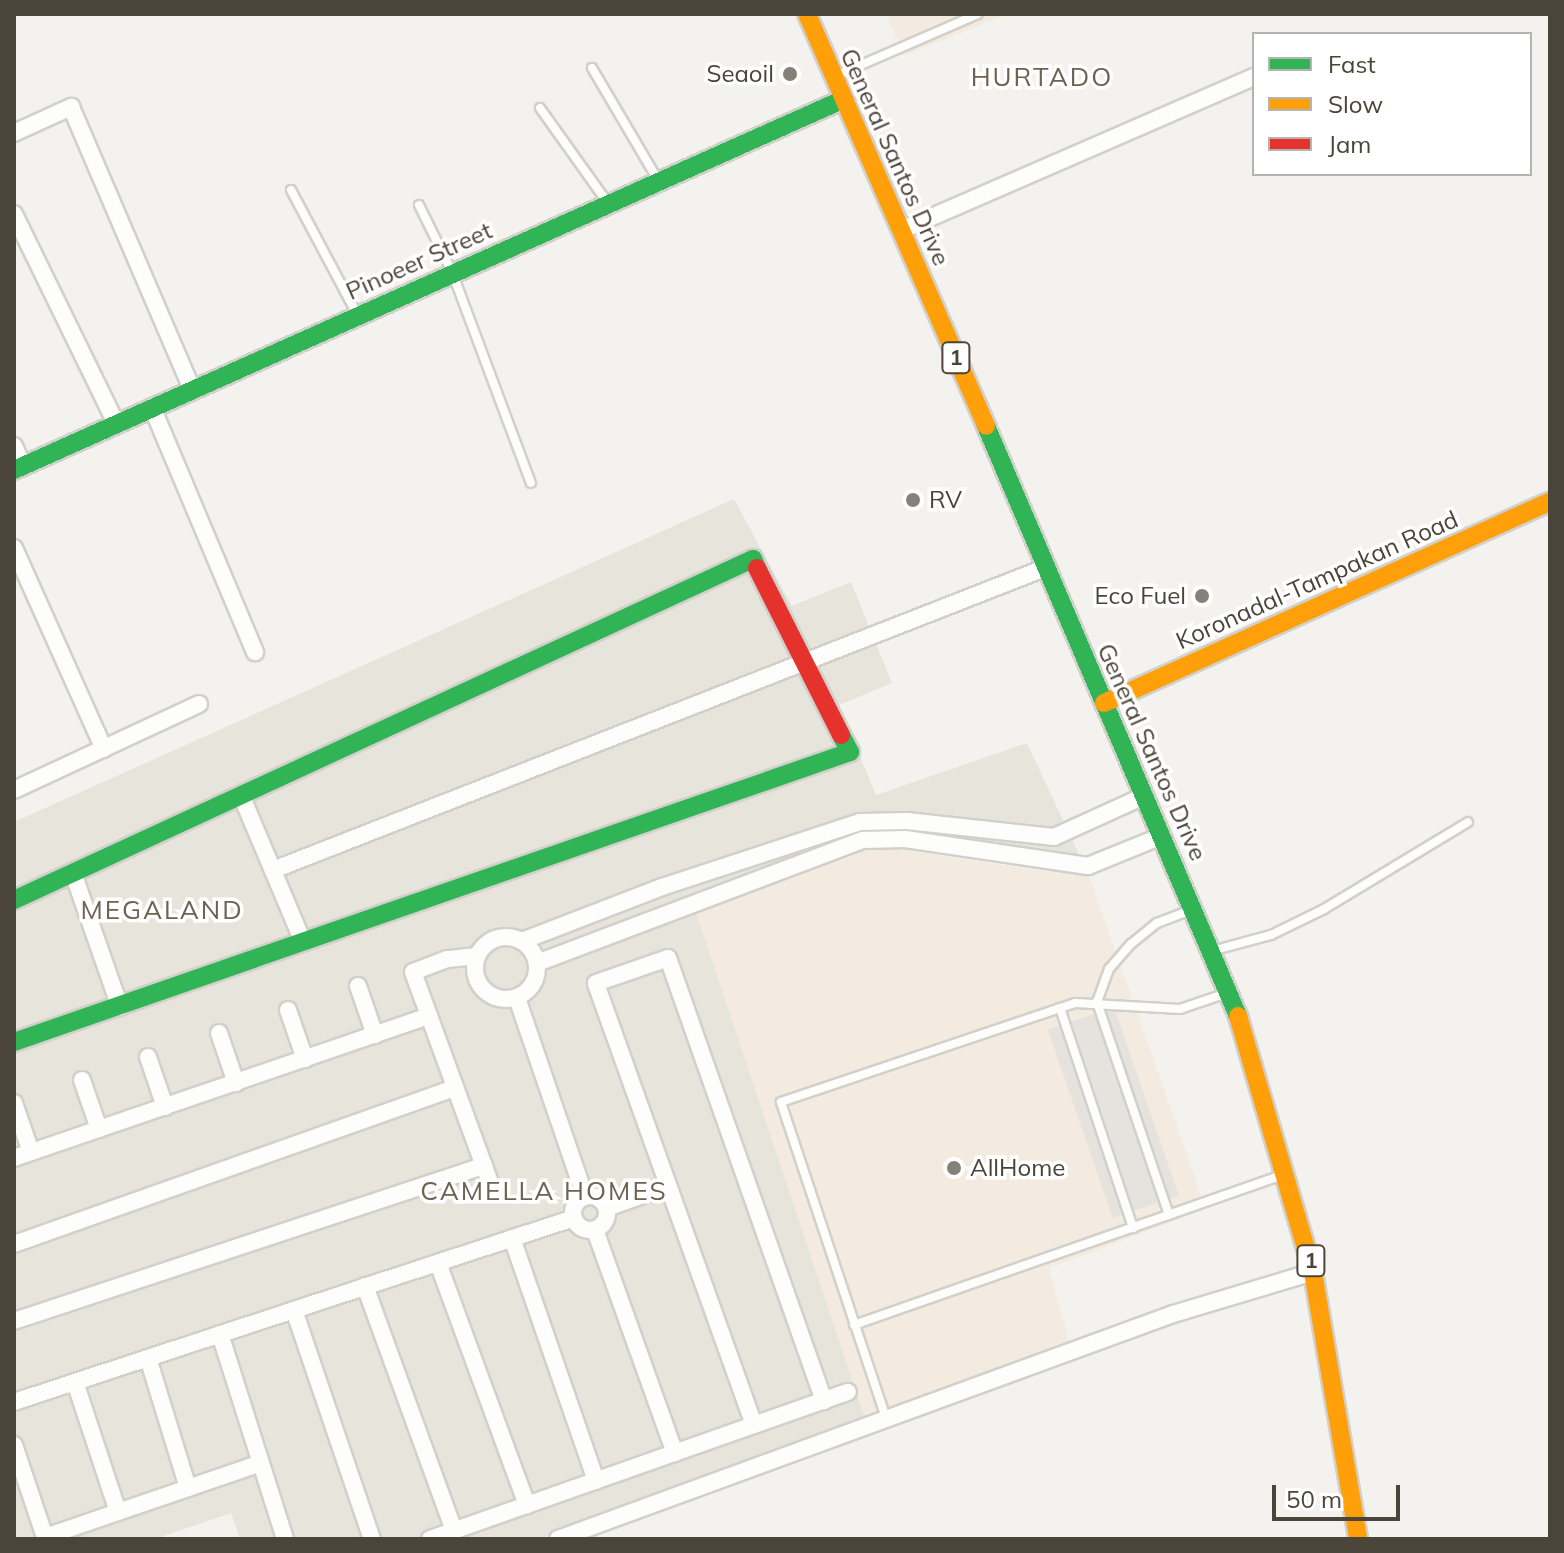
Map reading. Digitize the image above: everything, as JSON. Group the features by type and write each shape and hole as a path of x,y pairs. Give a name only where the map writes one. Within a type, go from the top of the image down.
{"main road":[{"name":"General Santos Drive","path":"807,14 1231,991 1288,1173 1313,1272 1358,1539"},
{"name":"Pinoeer Street","path":"18,468 844,99"},
{"name":"Koronadal-Tampakan Road","path":"1104,703 1550,502"},
{"path":"14,900 753,559 850,752 14,1042"}],"street":[{"path":"902,230 1252,78"},
{"path":"14,133 71,107 192,389"},
{"path":"14,214 116,423"},
{"path":"152,407 255,652"},
{"path":"14,446 18,468"},
{"path":"14,548 104,749"},
{"path":"273,870 1045,568"},
{"path":"14,790 199,704"},
{"path":"241,795 303,942"},
{"path":"492,1188 413,972 447,959 477,956 496,938 522,941 662,887 860,822 907,821 1054,837 1144,796"},
{"path":"537,963 863,840 905,839 1080,866 1102,864 1162,836"},
{"path":"73,873 120,1007"},
{"path":"477,956 475,974 483,990 499,999 517,998 531,988 537,963 522,941"},
{"path":"754,1425 596,983 668,958 824,1401"},
{"path":"358,986 375,1035"},
{"path":"517,998 585,1197"},
{"path":"288,1010 305,1059"},
{"path":"14,1158 429,1016"},
{"path":"219,1033 236,1083"},
{"path":"148,1057 165,1107"},
{"path":"82,1080 99,1129"},
{"path":"14,1244 455,1088"},
{"path":"14,1103 31,1152"},
{"path":"14,1321 484,1166"},
{"path":"607,1208 668,1186"},
{"path":"585,1197 599,1198 607,1208 606,1222 595,1230 582,1228 574,1218 575,1205 585,1197"},
{"path":"14,1402 574,1218"},
{"path":"595,1230 675,1453"},
{"path":"512,1238 596,1481"},
{"path":"438,1263 527,1505"},
{"path":"558,1539 1173,1314 1313,1272"},
{"path":"365,1286 454,1531"},
{"path":"294,1310 372,1539"},
{"path":"220,1334 285,1539"},
{"path":"148,1358 188,1488"},
{"path":"75,1382 118,1512"},
{"path":"430,1539 848,1392"},
{"path":"14,1445 45,1537 261,1463"}],"lane":[{"path":"834,77 978,14"},
{"path":"592,68 658,181"},
{"path":"540,108 608,204"},
{"path":"291,190 357,315"},
{"path":"419,205 452,272 531,483"},
{"path":"1215,950 1271,935 1324,909 1468,822"},
{"path":"1169,1215 1097,1002 1109,969 1131,944 1157,923 1195,909"},
{"path":"887,1421 781,1102 1060,1008 1097,1002 1180,1009 1231,991"},
{"path":"1060,1008 1133,1228"},
{"path":"854,1325 1288,1173"}],"shaded area":[{"path":"886,14 1008,14 904,56"},
{"name":"CAMELLA HOMES","path":"734,499 792,606 851,582 892,683 839,705 876,795 1027,743 1090,878 908,848 695,909 865,1418 539,1539 240,1539 231,1513 155,1539 14,1539 14,822"},
{"path":"877,846 1090,878 1206,1209 1049,1268 1069,1341 865,1418 695,908 856,848"},
{"path":"1114,1007 1179,1195 1113,1218 1048,1030"}],"traffic: fast":[{"path":"14,470 844,99"},
{"path":"986,426 1238,1016"},
{"path":"14,900 753,559 757,568"},
{"path":"14,1042 850,752 841,735"}],"traffic: slow":[{"path":"807,14 986,426"},
{"path":"1104,703 1550,502"},
{"path":"1238,1016 1313,1272 1358,1539"}],"traffic: jam":[{"path":"757,568 841,735"}],"place":[{"name":"Seaoil","path":"790,74"},
{"name":"RV","path":"913,500"},
{"name":"Eco Fuel","path":"1202,596"},
{"name":"AllHome","path":"954,1168"}],"district":[{"name":"HURTADO","path":"1042,77"},
{"name":"MEGALAND","path":"162,910"},
{"name":"CAMELLA HOMES","path":"544,1191"}]}
